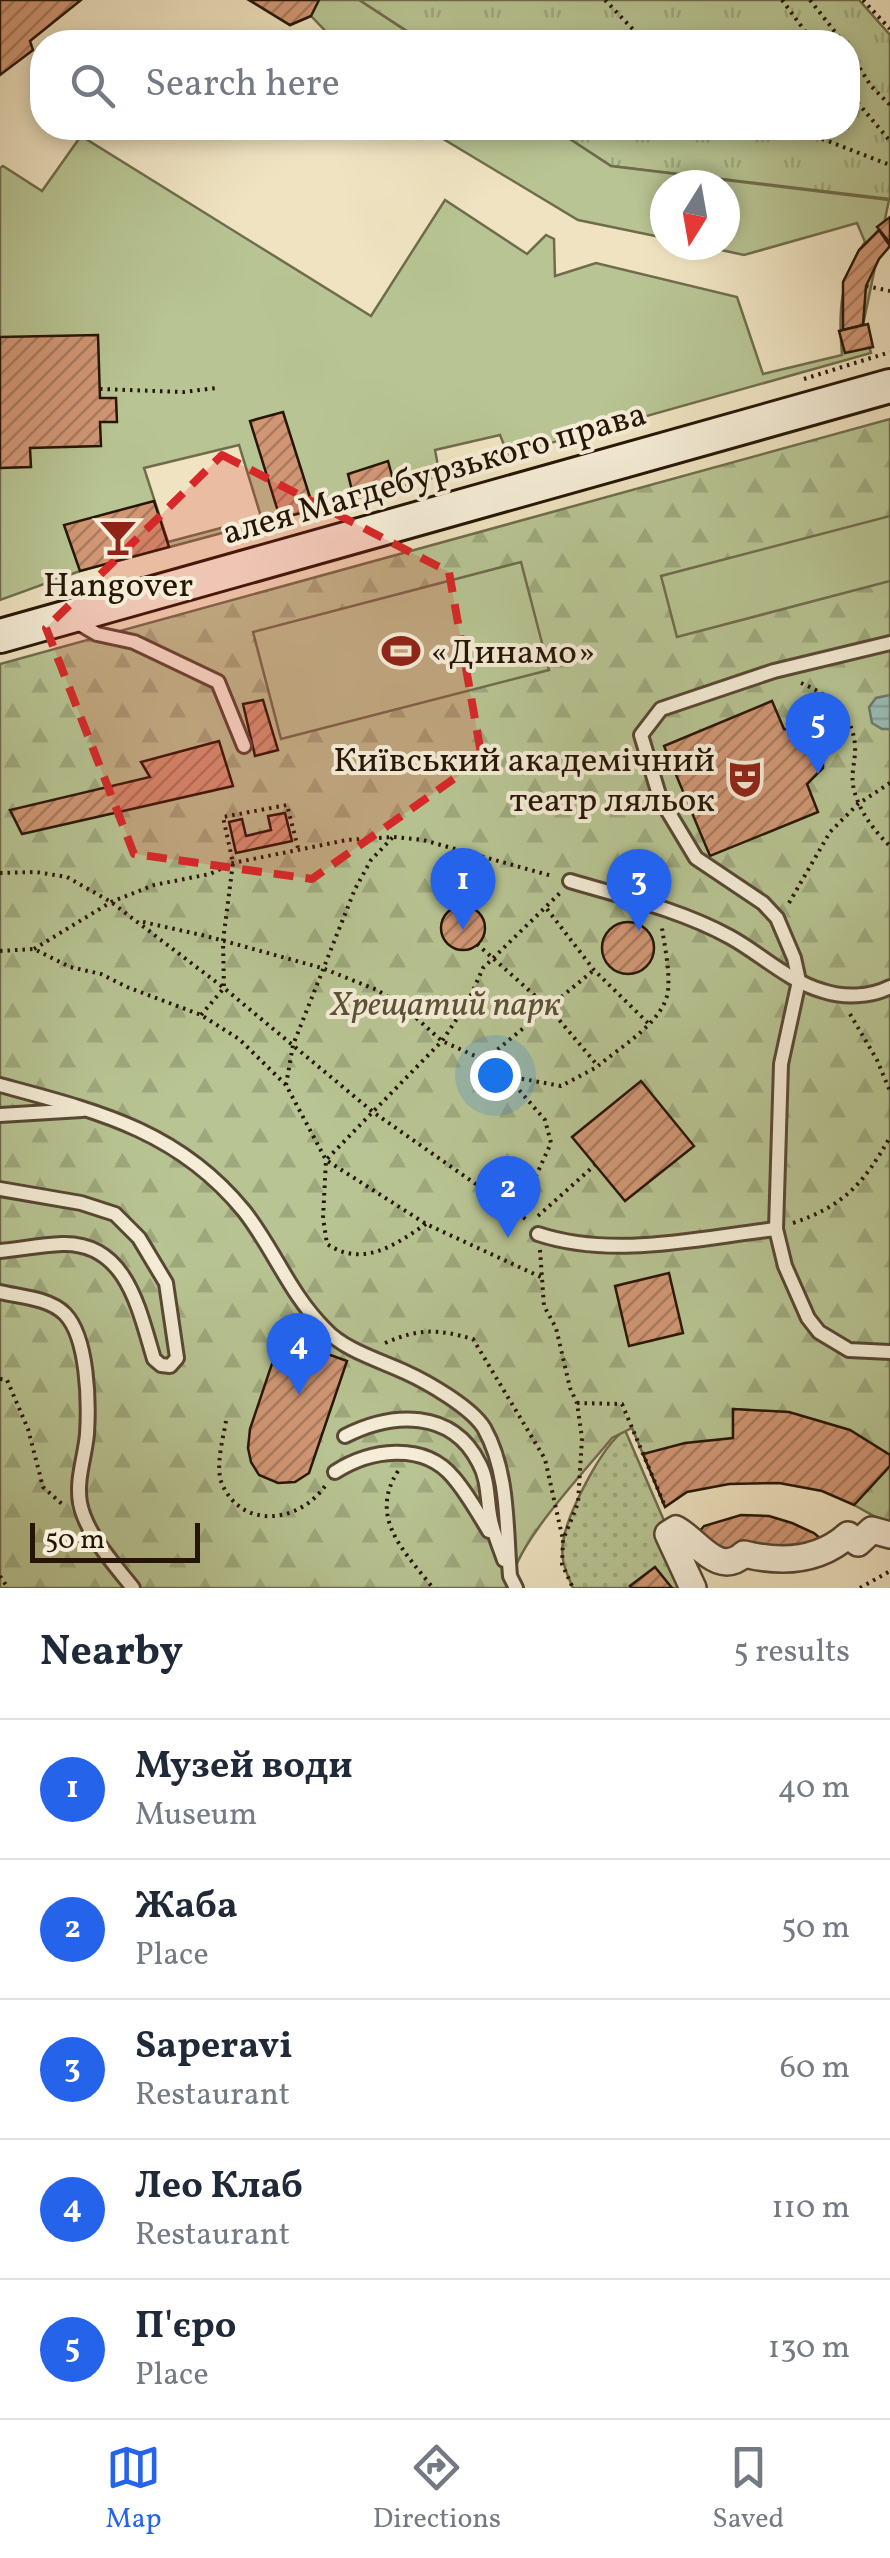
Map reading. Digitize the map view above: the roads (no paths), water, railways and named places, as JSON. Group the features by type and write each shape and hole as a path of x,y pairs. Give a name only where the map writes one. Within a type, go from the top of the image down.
{"main road":[{"name":"алея Магдебурзького права","path":"0,636 890,386"}],"street":[{"path":"693,1588 668,1534 676,1529 694,1538 704,1552 728,1562 744,1554 787,1560 833,1549 848,1536 858,1542 872,1530 890,1534"}],"lane":[{"path":"67,616 98,634 134,642 218,682 244,746"},
{"path":"890,643 774,671 661,709 640,735 660,798 696,858 763,904 777,918 790,946 799,981 782,1064 776,1228 786,1266 808,1318 819,1332 849,1350 890,1352"},
{"path":"570,881 660,907 729,936 799,981 841,996 872,994 890,987"},
{"path":"0,1085 88,1109 146,1132 202,1166 246,1213 297,1299 329,1334 431,1384 483,1425 501,1471 505,1553"},
{"path":"0,1115 88,1109"},
{"path":"0,1188 81,1203 115,1214 139,1238 166,1283 177,1358 170,1366 161,1366 154,1359 137,1303 120,1268 94,1249 65,1244 0,1252"},
{"path":"538,1234 569,1244 648,1245 776,1228"},
{"path":"0,1292 46,1302 65,1314 79,1338 87,1390 80,1506 94,1534 133,1588"},
{"path":"345,1436 396,1418 418,1420 458,1434 479,1462 487,1486 490,1520 513,1582"},
{"path":"334,1472 352,1461 376,1454 414,1453 450,1473 505,1553"}],"water":[{"path":"890,695 890,729 882,729 872,723 869,707 876,698"}],"place":[{"name":"Hangover","path":"118,537"},
{"name":"«Динамо»","path":"401,651"},
{"name":"П'єро","path":"818,774"},
{"name":"Київський академічний театр ляльок","path":"745,779"},
{"name":"Музей води","path":"463,930"},
{"name":"Saperavi","path":"639,931"},
{"name":"Жаба","path":"508,1238"},
{"name":"Лео Клаб","path":"299,1395"}],"park label":[{"name":"Хрещатий парк","path":"445,1003"}]}
